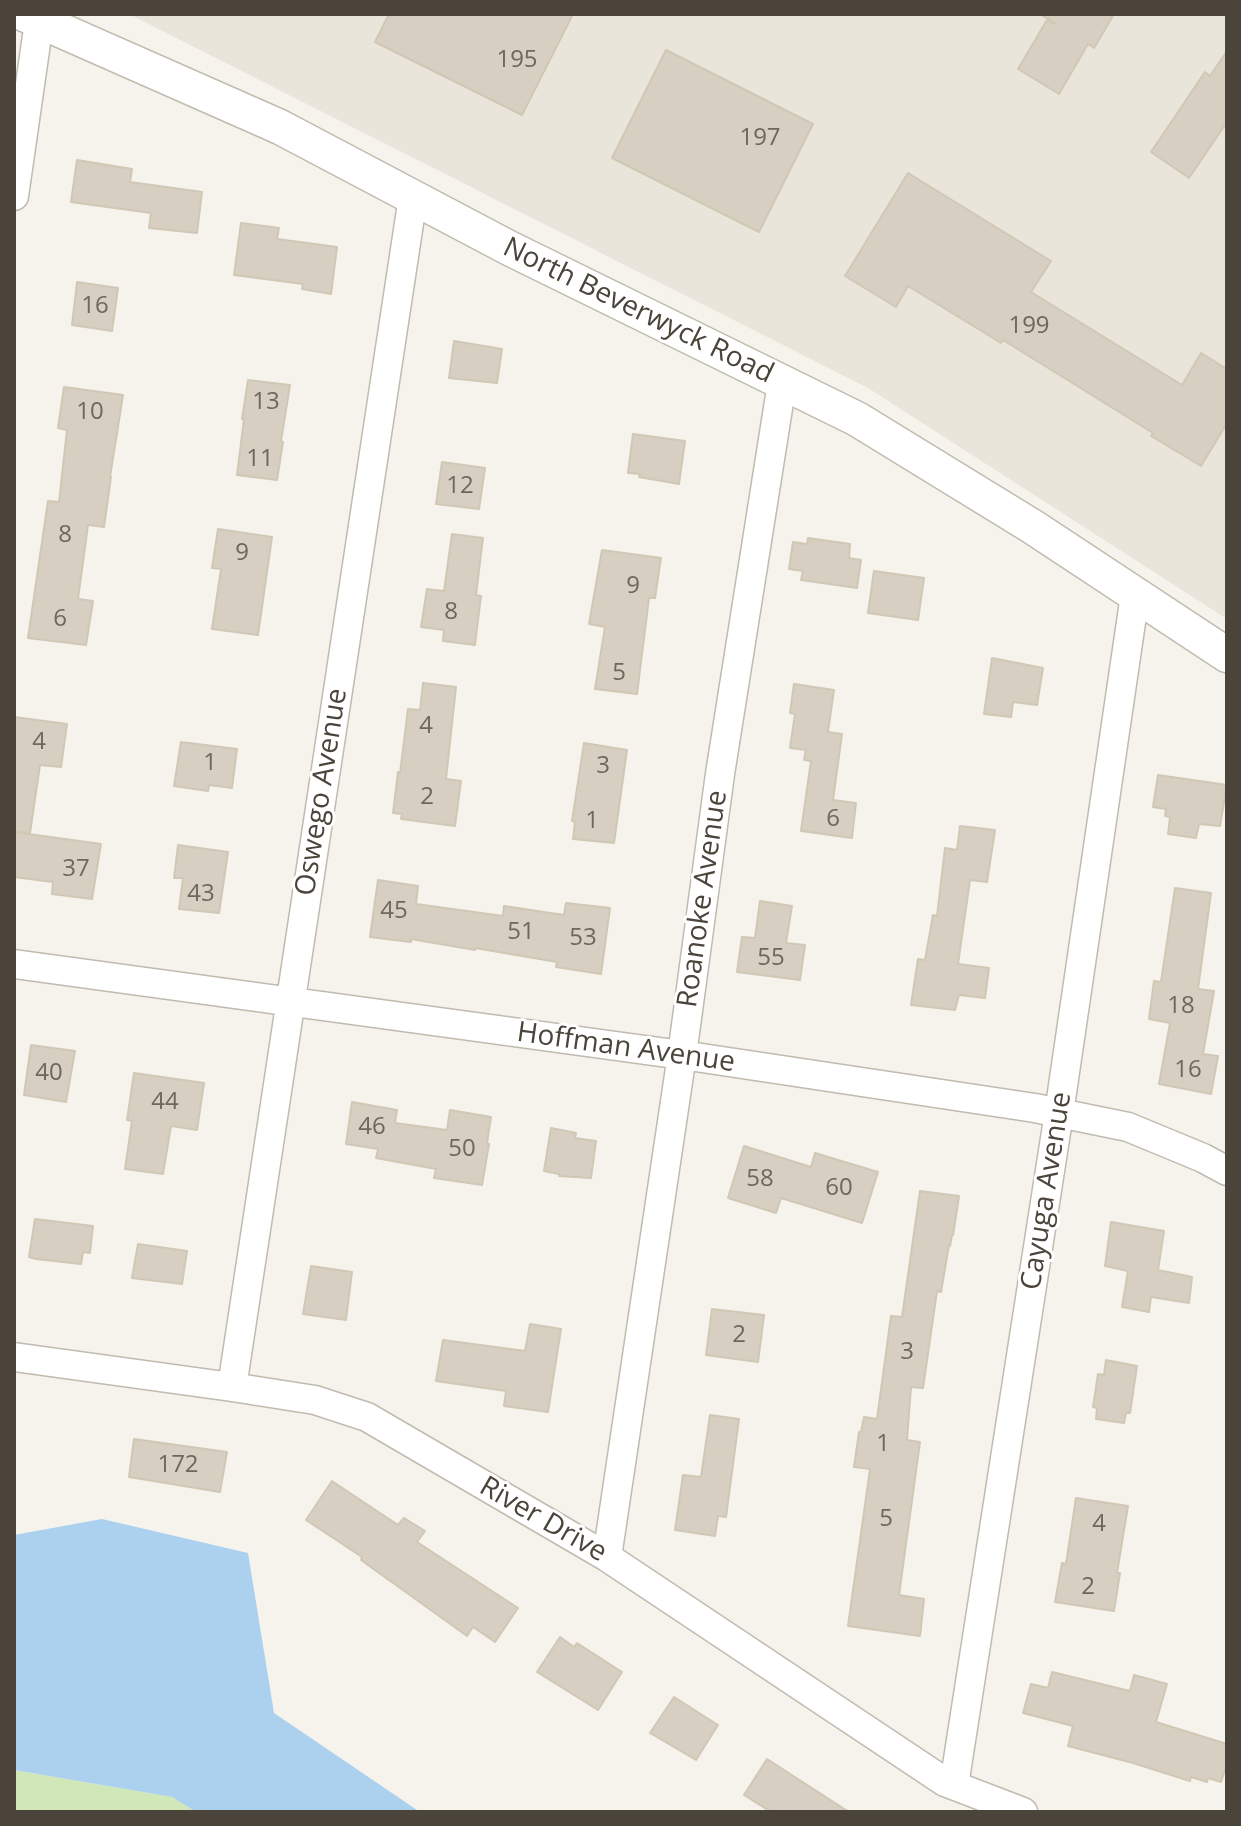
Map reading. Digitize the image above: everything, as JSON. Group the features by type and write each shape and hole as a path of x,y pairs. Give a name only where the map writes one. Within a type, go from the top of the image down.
{"street":[{"path":"14,196 32,18"},
{"name":"North Beverwyck Road","path":"32,18 280,127 509,248 857,419 1033,527 1227,655"},
{"name":"Oswego Avenue","path":"232,1387 413,197"},
{"name":"Roanoke Avenue","path":"607,1557 682,1055 720,774 782,383"},
{"name":"Cayuga Avenue","path":"954,1785 1059,1113 1135,595"},
{"name":"Hoffman Avenue","path":"14,964 682,1055 1035,1108 1128,1127 1227,1171"},
{"name":"River Drive","path":"14,1357 315,1400 367,1417 607,1557 945,1782 1023,1812"}],"shaded area":[{"path":"129,14 1227,14 1227,619 868,388"}],"green space":[{"path":"14,1770 172,1797 196,1812 14,1812"}],"water":[{"path":"102,1519 248,1553 274,1713 420,1812 196,1812 172,1797 14,1770 14,1535"}],"building":[{"path":"389,14 573,14 522,115 375,42"},
{"path":"1040,14 1114,14 1094,48 1088,44 1059,94 1018,69 1047,20 1056,24"},
{"path":"666,50 813,124 759,232 612,158"},
{"path":"1227,51 1227,122 1189,178 1151,152 1205,72 1210,76"},
{"path":"77,160 132,169 130,182 202,192 197,233 149,228 151,213 71,202"},
{"path":"908,173 1051,261 1031,292 1182,385 1201,353 1227,369 1227,423 1201,466 1003,340 1001,343 908,286 896,307 845,276"},
{"path":"241,223 279,228 277,239 337,247 331,294 302,289 303,284 234,275"},
{"path":"77,282 118,288 112,331 72,325"},
{"path":"454,341 502,349 497,383 449,378"},
{"path":"248,380 290,385 277,480 237,475"},
{"path":"64,387 123,395 104,527 88,525 78,599 93,601 86,645 28,638 48,501 59,502 67,430 58,428"},
{"path":"633,434 685,441 679,484 628,473"},
{"path":"442,462 485,468 479,509 436,504"},
{"path":"218,529 272,537 258,635 212,629 221,569 212,568"},
{"path":"452,534 483,538 476,595 481,596 475,645 443,641 444,630 421,627 427,589 444,591"},
{"path":"808,538 850,544 849,558 861,560 857,588 801,580 803,571 789,569 793,542 807,544"},
{"path":"602,550 661,558 655,598 649,598 637,694 595,689 605,627 589,624"},
{"path":"874,571 924,578 918,620 868,613"},
{"path":"992,658 1043,668 1037,705 1013,702 1011,717 984,714"},
{"path":"423,683 456,687 446,779 461,781 455,826 401,819 402,814 393,813 408,709 420,710"},
{"path":"794,684 834,690 828,732 842,734 833,800 856,803 852,838 801,831 811,761 804,760 806,750 790,748 795,714 790,713"},
{"path":"14,717 67,724 61,767 40,765 30,833 14,832"},
{"path":"181,742 237,749 232,788 209,785 208,791 174,786"},
{"path":"584,743 627,750 614,843 573,839 575,822 572,821"},
{"path":"1158,775 1227,785 1220,826 1199,824 1196,838 1168,834 1170,817 1165,816 1166,809 1153,807"},
{"path":"960,826 995,830 987,882 970,880 958,964 989,968 985,998 959,995 955,1010 911,1005 918,959 925,960 933,915 937,916 945,848 957,850"},
{"path":"14,832 101,844 92,899 52,894 53,882 14,877"},
{"path":"178,845 228,852 219,913 179,909 183,878 174,878"},
{"path":"378,880 418,886 416,904 503,916 504,906 564,915 566,903 610,908 601,974 556,967 557,962 475,948 370,937"},
{"path":"1175,888 1211,893 1198,989 1214,991 1203,1054 1218,1056 1211,1094 1159,1084 1170,1023 1149,1019 1154,981 1161,982"},
{"path":"760,901 792,906 786,943 805,945 800,980 737,972 742,937 755,938"},
{"path":"31,1045 75,1051 66,1102 24,1095"},
{"path":"134,1073 204,1083 197,1130 171,1126 163,1174 125,1169 132,1121 127,1120"},
{"path":"352,1102 397,1110 395,1123 447,1130 450,1110 491,1117 482,1185 434,1178 436,1169 376,1158 378,1149 346,1144"},
{"path":"551,1128 576,1133 575,1138 596,1141 591,1178 559,1176 544,1171"},
{"path":"744,1146 811,1167 815,1153 878,1172 862,1223 781,1198 776,1213 728,1198"},
{"path":"920,1191 959,1196 941,1292 937,1291 923,1388 911,1387 907,1440 920,1442 899,1595 924,1599 920,1636 848,1626 870,1469 854,1467 859,1432 864,1417 877,1419 891,1316 902,1317"},
{"path":"35,1219 93,1226 90,1253 83,1252 81,1264 29,1257"},
{"path":"1111,1222 1164,1231 1158,1270 1192,1277 1189,1303 1151,1297 1149,1312 1122,1307 1128,1271 1105,1266"},
{"path":"138,1244 187,1251 182,1284 132,1278"},
{"path":"311,1266 352,1272 346,1320 303,1314"},
{"path":"712,1309 764,1315 758,1362 706,1355"},
{"path":"530,1324 561,1329 548,1412 504,1406 506,1391 436,1381 443,1340 525,1351"},
{"path":"1106,1360 1137,1366 1130,1413 1126,1413 1124,1423 1096,1419 1097,1408 1093,1407 1098,1374 1104,1375"},
{"path":"710,1415 739,1419 726,1517 718,1516 715,1536 675,1530 683,1475 701,1477"},
{"path":"134,1439 227,1452 220,1492 129,1477"},
{"path":"332,1481 398,1525 404,1518 425,1531 417,1542 518,1608 495,1642 473,1627 467,1636 361,1560 362,1557 306,1520"},
{"path":"1076,1498 1128,1506 1114,1611 1055,1602 1062,1563 1066,1564"},
{"path":"560,1637 574,1647 577,1643 622,1672 598,1710 537,1672"},
{"path":"1052,1672 1130,1691 1134,1675 1167,1684 1156,1722 1227,1744 1227,1764 1221,1782 1191,1777 1190,1781 1068,1746 1073,1726 1023,1713 1031,1684 1048,1688"},
{"path":"674,1697 718,1725 696,1760 650,1733"},
{"path":"767,1759 849,1812 771,1812 744,1795"}]}
